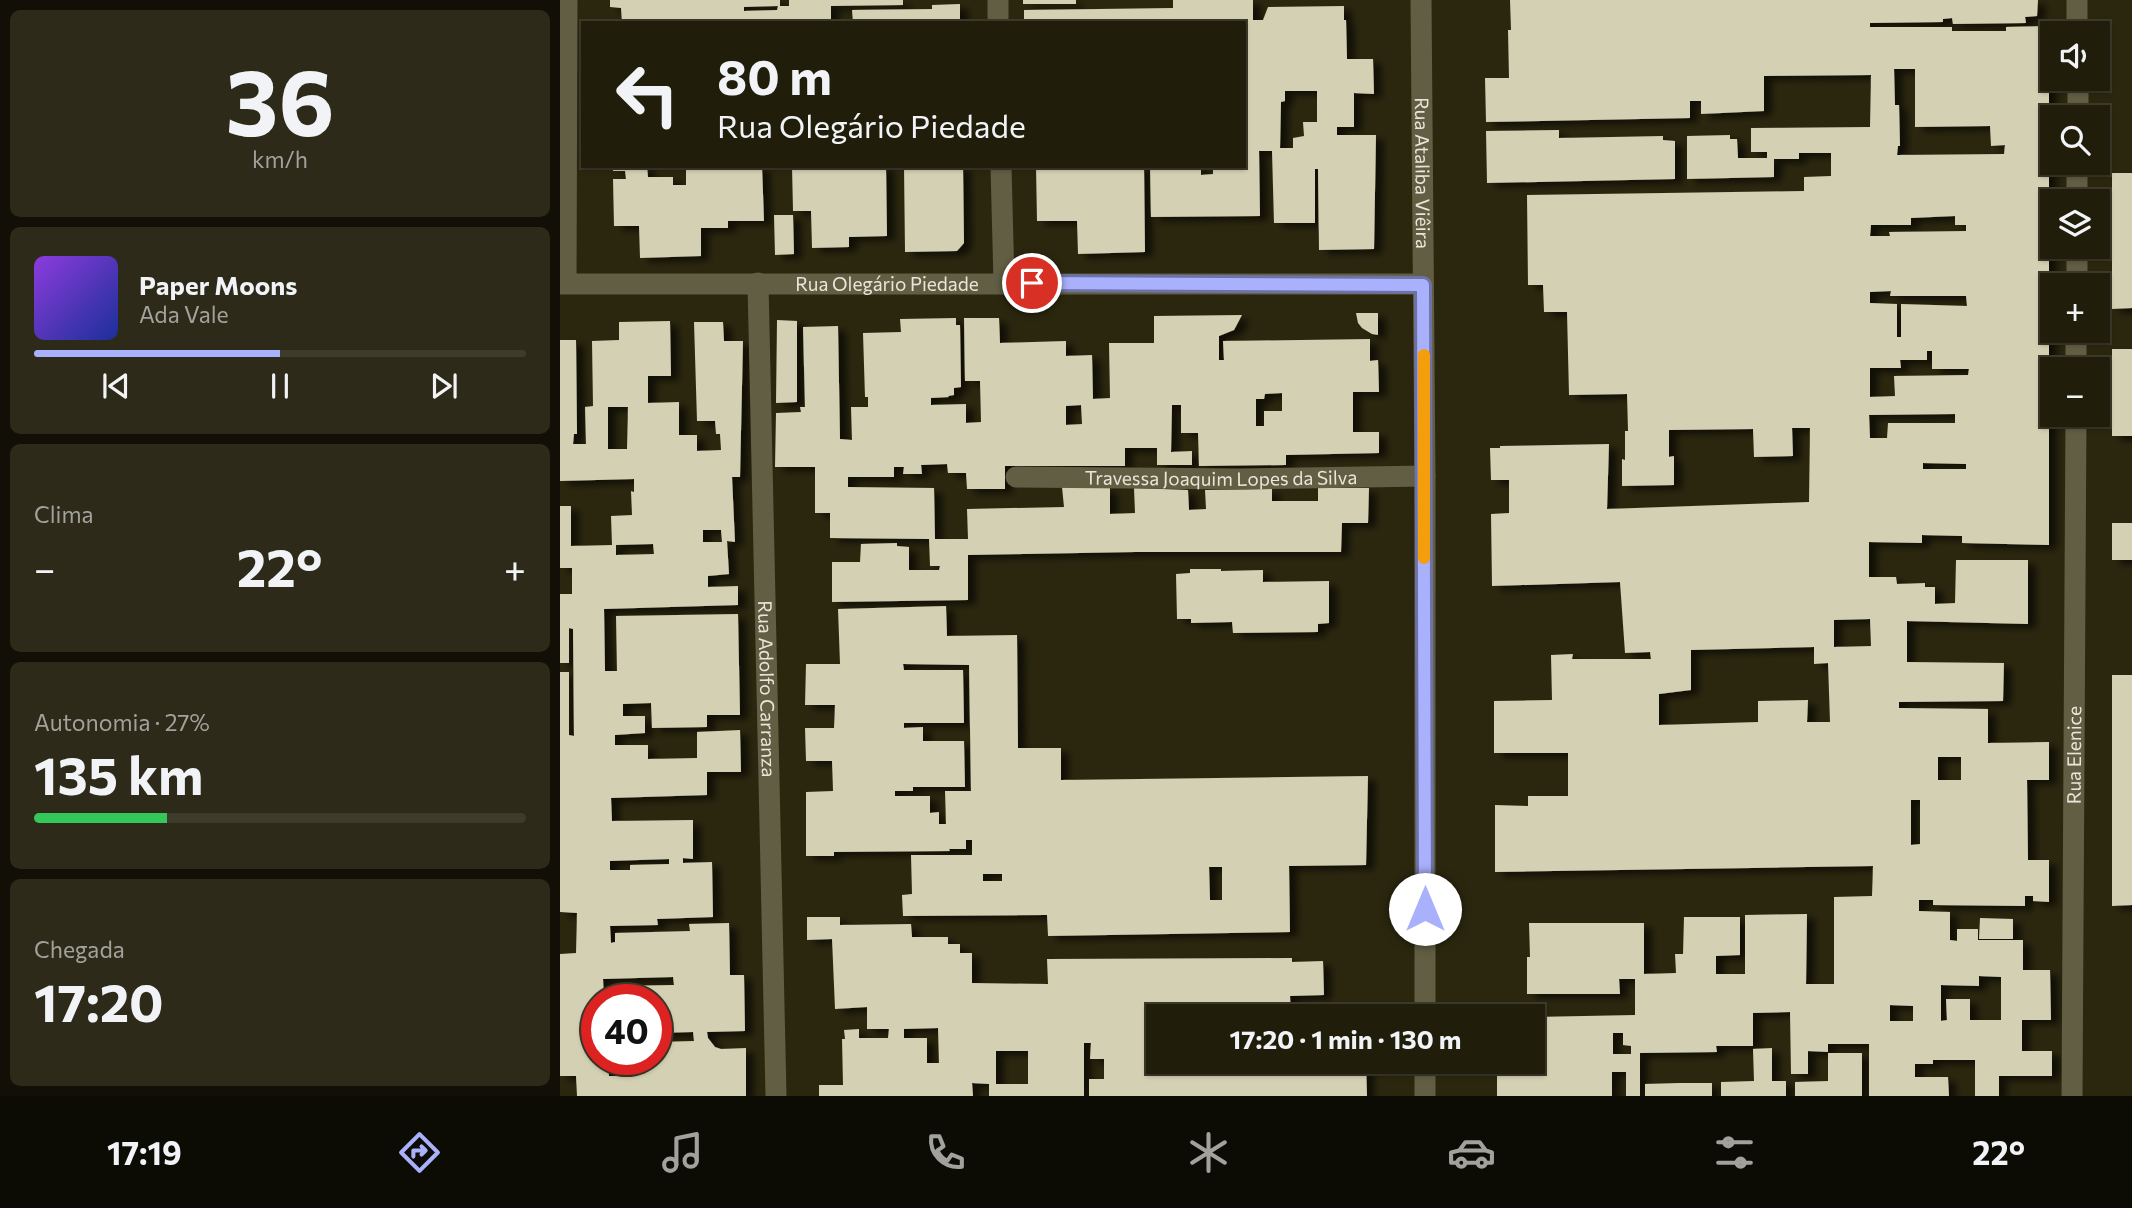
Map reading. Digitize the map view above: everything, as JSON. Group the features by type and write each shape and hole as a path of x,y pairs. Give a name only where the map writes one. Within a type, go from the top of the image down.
{"street":[{"path":"563,283 567,0"},
{"path":"998,0 998,21"},
{"name":"Rua Ataliba Viêira","path":"1420,0 1425,1004"},
{"path":"2077,0 2077,21"},
{"path":"1001,168 1004,283"},
{"name":"Rua Olegário Piedade","path":"563,283 1423,285"},
{"name":"Rua Adolfo Carranza","path":"758,283 776,1096"},
{"name":"Rua Elenice","path":"2072,1096 2076,427"},
{"name":"Travessa Joaquim Lopes da Silva","path":"1016,477 1239,479 1424,476"},
{"path":"1425,1074 1425,1096"}],"building":[{"path":"610,0 780,0 780,6 789,6 789,0 903,0 903,5 831,6 831,21 622,21 621,8 610,7","holes":["778,6 777,10 744,11 744,7"]},
{"path":"1023,0 1076,0 1076,4 1023,4"},
{"path":"1173,0 1253,0 1253,20 1263,20 1268,7 1344,6 1347,59 1373,59 1374,94 1354,93 1354,127 1337,127 1337,135 1376,135 1374,249 1319,250 1318,169 1315,169 1315,223 1274,223 1272,151 1259,151 1260,216 1151,217 1150,168 1201,168 1201,175 1213,174 1213,168 1246,168 1246,21 1024,21 1024,10 1173,8","holes":["1285,91 1317,91 1317,122 1303,122 1304,136 1293,138 1293,148 1280,148 1281,102 1285,101"]},
{"path":"1510,0 2038,0 2037,16 2025,17 2026,23 1953,24 1952,18 1943,19 1943,22 1870,23 1870,27 1952,27 1952,31 2006,31 2006,27 2040,26 2040,91 2049,91 2049,105 2040,105 2040,175 2049,175 2049,189 2040,189 2040,259 2049,259 2049,273 2040,273 2040,343 2049,343 2049,357 2040,357 2040,427 2049,427 2049,545 1962,543 1962,536 1922,535 1922,543 1869,542 1869,577 1896,577 1897,584 1925,583 1925,587 1935,587 1935,604 1955,603 1956,560 2028,560 2028,624 1907,621 1907,662 2004,663 2003,701 1899,702 1899,708 1988,709 1988,743 2049,742 2049,780 2027,780 2028,860 2049,860 2049,902 2033,901 2033,896 2025,896 2025,906 1933,905 1933,900 1919,900 1919,911 1950,912 1950,940 1957,941 1957,929 1978,929 1978,940 2023,940 2023,970 2050,970 2051,1020 2022,1020 2022,1051 2052,1051 2052,1076 1999,1076 1999,1096 1975,1096 1975,1060 1933,1060 1933,1064 1915,1064 1915,1077 1948,1077 1949,1096 1869,1096 1869,1044 1828,1044 1828,1052 1808,1051 1808,1074 1791,1074 1790,1012 1753,1013 1753,1046 1716,1046 1717,1052 1640,1053 1640,1096 1626,1096 1626,1072 1612,1072 1612,1096 1497,1096 1497,1074 1545,1074 1545,1017 1635,1015 1635,979 1619,979 1620,994 1527,994 1529,923 1644,923 1644,974 1676,973 1675,954 1683,954 1684,917 1740,917 1740,955 1716,956 1716,974 1745,974 1745,915 1807,914 1806,984 1834,984 1834,897 1872,896 1873,866 1495,872 1495,805 1528,806 1528,796 1568,796 1568,753 1494,753 1494,701 1552,700 1551,655 1573,654 1572,659 1651,659 1650,652 1625,653 1620,582 1492,586 1491,514 1509,513 1509,480 1491,480 1490,448 1609,444 1607,509 1809,502 1810,428 1792,428 1793,456 1754,457 1753,429 1669,430 1669,457 1674,456 1674,485 1622,486 1625,431 1628,431 1627,394 1569,395 1567,312 1544,312 1543,285 1528,285 1527,195 1804,191 1804,177 1831,176 1831,153 1799,153 1799,159 1774,159 1774,177 1687,179 1687,136 1730,135 1730,139 1737,139 1738,158 1767,158 1767,152 1751,152 1751,128 1870,127 1871,75 1764,76 1764,111 1701,114 1701,101 1690,101 1690,118 1486,122 1485,78 1509,78 1508,30 1511,30","holes":["1894,69 1915,69 1915,127 1990,126 1991,146 2005,145 2004,154 1897,155 1900,146 1899,105 1895,105","1955,216 1955,225 1966,225 1966,231 1889,232 1890,236 1870,236 1871,225 1911,225 1911,218","1891,291 1890,296 1966,296 1967,306 1901,304 1901,337 1897,337 1897,304 1870,303 1870,292","1927,351 1932,351 1932,369 1969,369 1968,375 1894,376 1895,396 1870,397 1870,368 1901,368 1900,360 1927,360","1955,414 1955,423 1888,423 1887,438 1870,438 1869,415","1923,463 1966,464 1966,469 1923,469","1870,619 1871,646 1834,647 1834,620","1814,647 1814,664 1828,663 1830,722 1807,722 1808,700 1758,701 1758,722 1659,725 1659,694 1691,690 1691,650","1938,757 1961,757 1961,780 1938,780","1911,800 1920,800 1920,844 1911,845","1979,976 2001,977 2001,1020 1970,1020 1970,999 1946,999 1947,1020 1941,1021 1941,985 1979,986","1890,1005 1913,1006 1913,1021 1890,1021","1613,1033 1623,1033 1623,1045 1631,1046 1631,1054 1613,1054"]},
{"path":"960,4 960,21 853,21 852,10 932,9 932,5"},
{"path":"1559,130 1559,138 1663,136 1663,140 1675,141 1675,179 1487,183 1486,131"},
{"path":"613,168 647,168 648,177 673,177 673,185 686,185 686,168 762,168 764,221 728,221 728,228 701,228 701,256 640,258 639,226 614,226 613,179 626,179 625,171 613,171"},
{"path":"792,168 886,168 887,236 849,237 849,247 812,248 811,211 793,211"},
{"path":"904,168 963,168 964,243 957,251 905,252"},
{"path":"1036,168 1144,168 1145,252 1078,254 1077,221 1037,221"},
{"path":"2112,173 2132,173 2132,308 2112,309"},
{"path":"774,215 793,215 794,254 775,255"},
{"path":"1356,313 1378,313 1378,335 1362,328"},
{"path":"1242,315 1234,330 1219,336 1219,360 1224,360 1223,341 1370,339 1370,361 1378,360 1379,392 1353,392 1353,432 1379,432 1379,453 1286,455 1286,465 1199,466 1198,433 1181,433 1181,405 1172,405 1171,452 1192,451 1192,465 1157,465 1157,448 1125,448 1125,466 1005,466 1005,489 967,489 966,473 948,473 947,464 921,465 922,474 903,474 904,467 894,467 894,477 848,477 848,487 934,488 935,539 968,539 967,509 1064,507 1062,487 1110,488 1110,514 1135,513 1134,488 1188,490 1189,510 1206,509 1205,490 1272,489 1272,501 1318,501 1318,488 1369,488 1368,523 1342,523 1341,552 968,555 968,600 832,602 832,562 860,562 861,544 897,543 897,546 909,547 909,570 939,570 940,566 930,566 929,539 830,538 830,513 815,513 815,467 775,467 776,413 801,412 800,407 805,407 803,327 838,326 840,439 852,440 851,407 868,407 868,397 865,397 863,333 901,332 900,319 956,318 956,325 960,325 961,387 954,388 954,395 949,397 931,398 931,405 966,404 966,423 981,422 980,381 965,381 964,318 999,318 1000,343 1066,341 1066,356 1092,355 1093,399 1110,398 1109,343 1154,343 1154,316","holes":["1282,393 1282,411 1264,411 1264,426 1256,426 1256,399 1264,399 1265,394","1081,405 1082,424 1066,425 1066,406"]},
{"path":"777,320 797,321 797,402 776,403"},
{"path":"670,321 671,376 648,376 648,403 679,402 679,435 697,435 697,451 721,450 720,434 716,434 715,421 697,421 694,322 723,322 724,341 743,341 740,477 732,477 735,542 727,541 729,574 708,576 708,587 738,586 738,605 604,609 605,671 617,671 616,616 738,614 740,715 707,715 707,727 652,728 651,703 623,704 623,716 645,716 645,733 615,735 615,745 648,745 648,759 697,758 697,732 740,730 741,772 707,772 707,795 611,798 612,821 693,820 693,859 683,858 683,863 712,862 713,917 657,919 658,925 610,926 611,943 615,942 615,933 690,931 689,924 729,923 730,975 744,975 745,1031 707,1032 715,1047 746,1048 746,1096 577,1096 576,1076 560,1076 560,954 576,953 577,913 560,912 560,672 569,672 569,735 574,736 573,629 569,628 569,663 560,663 560,594 572,594 572,568 560,568 560,506 571,506 571,546 612,545 611,516 632,515 631,491 634,492 634,479 560,481 560,340 576,340 577,434 574,434 573,444 586,444 585,407 593,406 592,341 619,340 619,322","holes":["608,407 628,407 627,449 608,449","703,530 721,530 722,542 703,542","653,544 654,554 616,555 616,545","669,859 669,864 630,865 630,870 610,870 610,861"]},
{"path":"2112,349 2132,349 2132,436 2112,436"},
{"path":"2112,523 2132,523 2132,560 2112,560"},
{"path":"1190,569 1263,570 1263,582 1329,581 1329,623 1318,624 1318,632 1233,633 1232,622 1191,623 1191,619 1177,619 1176,574 1190,573"},
{"path":"946,606 947,636 1017,635 1018,748 1061,748 1061,780 1368,776 1366,865 1289,866 1290,932 1048,936 1047,915 903,916 902,895 912,894 911,855 972,855 972,840 966,840 966,849 949,849 950,851 834,852 834,856 806,856 806,792 833,791 832,761 806,761 805,728 834,728 835,705 805,705 806,664 840,664 838,609","holes":["903,664 969,665 971,791 945,791 946,824 939,824 939,812 930,813 930,796 895,796 895,791 913,791 913,787 965,787 964,741 923,741 923,727 904,728 904,723 964,723 963,670 904,670","1209,867 1222,867 1222,900 1210,900","983,874 1002,874 1002,881 983,881"]},
{"path":"2112,675 2132,675 2132,905 2112,906"},
{"path":"807,917 840,917 840,925 911,924 912,937 948,937 948,944 960,944 960,953 972,953 972,983 1048,984 1047,959 1292,958 1292,962 1323,961 1324,995 1290,996 1290,1004 1146,1004 1146,1074 1366,1074 1367,1096 1089,1096 1089,1079 1104,1079 1104,1059 1090,1059 1091,1043 1084,1043 1084,1096 989,1096 989,1084 972,1083 973,1096 819,1096 819,1085 843,1085 844,1030 859,1029 859,1038 888,1038 889,1029 867,1029 867,1007 835,1009 832,939 807,940","holes":["938,1028 939,1063 927,1063 927,1038 904,1038 904,1029","996,1051 1028,1051 1028,1084 996,1084"]},
{"path":"1980,918 2013,919 2013,939 1979,939"},
{"path":"1772,1048 1772,1081 1786,1081 1786,1096 1721,1096 1721,1082 1754,1081 1753,1049"},
{"path":"1828,1053 1862,1053 1862,1096 1795,1096 1795,1082 1828,1081"},
{"path":"1712,1083 1712,1096 1645,1096 1645,1084"}],"slow traffic":[{"path":"1424,355 1424,558"}],"route":[{"path":"1032,283 1423,285 1425,909"}]}
